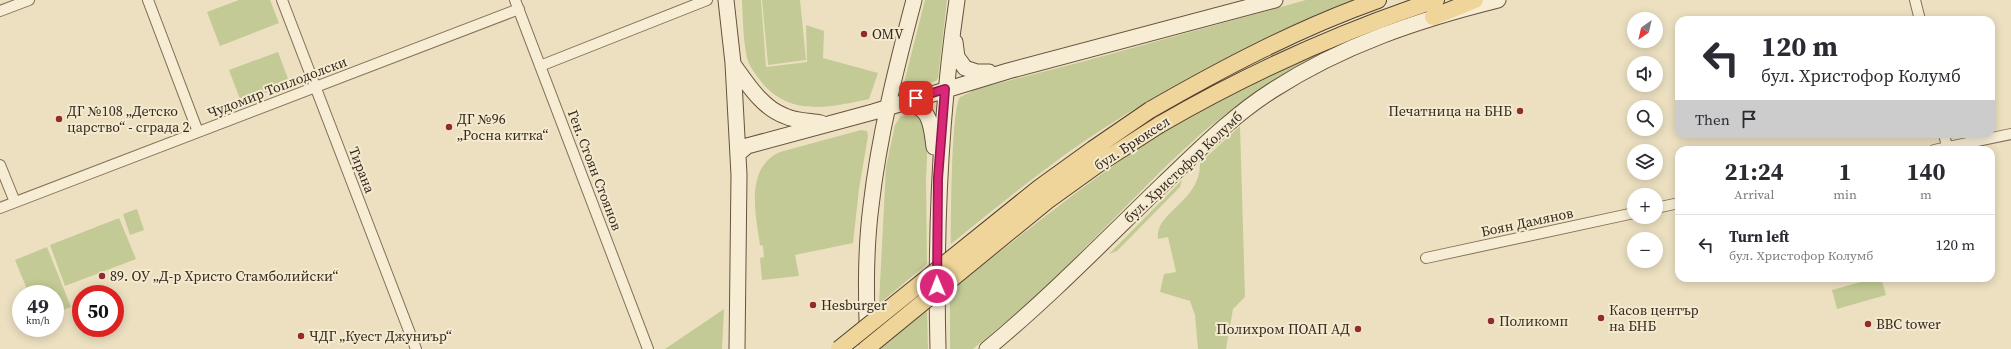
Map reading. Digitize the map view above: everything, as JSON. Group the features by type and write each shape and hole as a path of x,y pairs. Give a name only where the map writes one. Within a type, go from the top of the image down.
{"main road":[{"path":"726,0 733,63 739,154 737,349"},
{"path":"867,349 866,296 870,207 878,154 914,0"},
{"path":"938,349 936,256 938,178 945,89 957,0"},
{"path":"739,154 747,146 902,103 945,89 1275,0"},
{"name":"бул. Брюксел","path":"839,349 1039,188 1093,148 1150,110 1220,71 1289,37 1378,0"},
{"name":"бул. Брюксел","path":"867,349 1047,201 1159,125 1205,99 1279,62 1354,29 1436,0"},
{"path":"1433,17 1475,0"},
{"name":"бул. Христофор Колумб","path":"987,349 1074,270 1222,127 1244,110 1291,78 1377,36 1433,17 1498,0"},
{"path":"953,28 957,57 965,68 977,72 1008,71"},
{"path":"733,63 748,84 772,109 785,116 826,124"},
{"path":"902,103 920,108 928,116 931,122 938,178"}],"street":[{"path":"0,11 29,0"},
{"path":"148,0 198,132"},
{"name":"Тирана","path":"282,0 314,88 416,349"},
{"path":"540,66 707,0"},
{"path":"1916,0 1919,16"},
{"name":"Чудомир Топлодолски","path":"0,208 314,88 517,5"},
{"name":"Ген. Стоян Стоянов","path":"517,5 648,349"},
{"path":"1995,138 2011,134"},
{"path":"1956,146 1993,138"},
{"path":"0,165 15,202"},
{"path":"1663,206 1675,204"},
{"name":"Боян Дамянов","path":"1426,258 1627,215"}],"green space":[{"path":"239,0 270,0 279,23 220,46 207,12"},
{"path":"742,0 761,0 766,67 807,62 806,25 824,31 823,58 878,73 869,99 840,105 813,107 786,101 774,94 758,78 748,62 744,37"},
{"path":"762,0 800,0 806,60 768,65"},
{"path":"925,0 947,0 938,78 936,81 906,90 903,87"},
{"path":"1306,0 1353,0 1300,22 1248,47 1185,80 1123,116 1083,142 1049,167 951,244 953,143 957,106 960,97 971,92 972,90 1085,61"},
{"path":"1336,45 1243,101 1204,131 1167,165 1039,294 973,349 950,349 950,291 1008,245 1128,155 1191,115 1244,87"},
{"path":"278,52 290,84 241,102 229,70"},
{"path":"911,112 919,114 928,135 926,179 927,264 879,304 886,167 895,125 900,117"},
{"path":"1240,126 1245,297 1233,309 1226,349 1198,349 1195,315 1190,301 1160,292 1164,274 1176,272 1168,237 1158,239 1159,230 1163,221 1193,188 1198,176 1200,163"},
{"path":"861,130 867,131 868,136 859,189 853,243 795,255 799,276 762,280 760,258 764,257 763,246 760,245 755,207 755,193 761,169 769,159 780,152"},
{"path":"1182,180 1180,187 1117,251 1109,254"},
{"path":"137,209 144,230 130,235 123,214"},
{"path":"119,218 136,259 65,286 50,245"},
{"path":"47,247 62,285 25,285 15,260"},
{"path":"1861,282 1882,282 1886,295 1837,309 1832,290"},
{"path":"64,290 71,307 64,310"},
{"path":"724,309 722,349 665,349"},
{"path":"927,310 928,349 881,349 881,347"}],"place":[{"name":"OMV","path":"864,34"},
{"name":"Печатница на БНБ","path":"1520,111"},
{"name":"ДГ №108 „Детско царство“ - сграда 2","path":"59,119"},
{"name":"ДГ №96 „Росна китка“","path":"449,127"},
{"name":"89. ОУ „Д-р Христо Стамболийски“","path":"102,276"},
{"name":"Hesburger","path":"813,305"},
{"name":"Касов център на БНБ","path":"1601,318"},
{"name":"Поликомп","path":"1491,321"},
{"name":"BBC tower","path":"1868,324"},
{"name":"Полихром ПОАП АД","path":"1358,329"},
{"name":"ЧДГ „Куест Джуниър“","path":"301,336"}],"route":[{"path":"916,98 945,89 938,178 936,256 937,286"}]}
